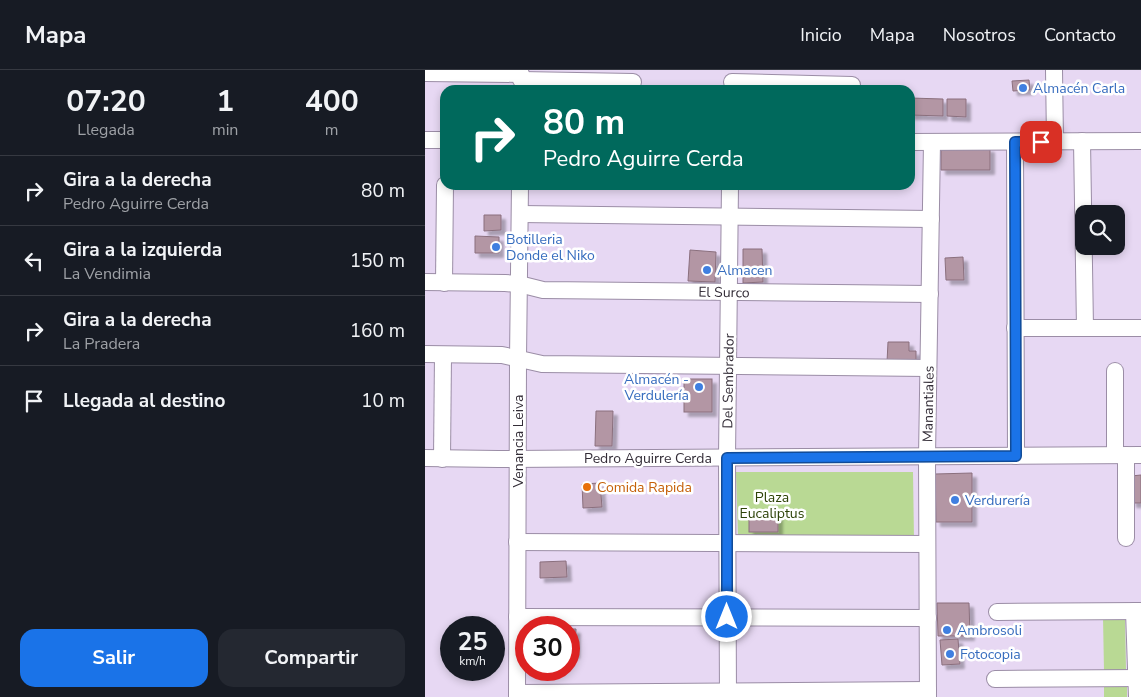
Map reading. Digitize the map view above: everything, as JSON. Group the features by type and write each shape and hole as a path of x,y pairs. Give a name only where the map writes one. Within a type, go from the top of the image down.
{"street":[{"path":"1054,70 1055,142"},
{"path":"425,73 633,82"},
{"path":"732,81 853,85"},
{"path":"425,140 440,140"},
{"path":"1082,141 1085,328"},
{"path":"915,142 1141,141"},
{"name":"Manantiales","path":"928,694 927,457 931,142"},
{"path":"1015,142 1016,456"},
{"path":"444,283 445,190"},
{"name":"Venancia Leiva","path":"517,616 520,190"},
{"name":"Del Sembrador","path":"728,694 727,458 730,190"},
{"path":"520,214 931,219"},
{"name":"El Surco","path":"425,282 519,284 543,290 929,294"},
{"path":"1015,328 1141,328"},
{"path":"425,354 502,355 542,364 928,368"},
{"path":"442,459 443,354"},
{"path":"1115,371 1127,455 1126,538"},
{"name":"Pedro Aguirre Cerda","path":"425,458 1127,455"},
{"path":"517,542 927,544"},
{"path":"997,612 1138,611 1139,678 1137,697"},
{"path":"580,617 927,618"},
{"path":"995,679 1139,678"},
{"name":"Venancia Leiva","path":"517,681 517,695"},
{"path":"517,695 928,694"}],"green space":[{"name":"Plaza Eucaliptus","path":"736,472 913,472 914,539 738,537"},
{"path":"1103,617 1125,617 1126,670 1104,671"},
{"path":"1104,686 1127,686 1127,697 1104,697"}],"building":[{"path":"1029,80 1030,90 1013,91 1012,81"},
{"path":"915,98 943,99 943,116 915,115"},
{"path":"947,99 966,99 966,117 947,116"},
{"path":"941,147 990,148 990,170 941,170"},
{"path":"484,215 501,215 501,230 484,231"},
{"path":"475,236 499,237 499,253 475,253"},
{"path":"743,249 762,249 763,282 743,283"},
{"path":"690,250 716,252 715,282 688,281"},
{"path":"963,257 964,280 946,280 945,258"},
{"path":"888,342 909,342 909,351 916,351 916,362 887,362"},
{"path":"684,379 712,379 712,412 684,412"},
{"path":"596,411 613,411 612,446 595,446"},
{"path":"972,473 972,522 936,522 935,474"},
{"path":"1141,475 1141,503 1132,503 1131,476"},
{"path":"600,483 602,507 583,508 582,484"},
{"path":"749,515 778,515 778,532 749,532"},
{"path":"566,561 567,577 540,578 540,562"},
{"path":"937,603 969,603 970,636 938,636"},
{"path":"958,639 960,664 942,665 940,640"}],"place":[{"name":"Almacén Carla","path":"1023,88"},
{"name":"Botilleria Donde el Niko","path":"496,247"},
{"name":"Almacen","path":"707,270"},
{"name":"Almacén - Verdulería","path":"699,387"},
{"name":"Comida Rapida","path":"587,487"},
{"name":"Verdurería","path":"955,500"},
{"name":"Ambrosoli","path":"947,630"},
{"name":"Fotocopia","path":"950,654"}],"route":[{"path":"727,617 727,458 1016,456 1015,142 1041,142"}]}
